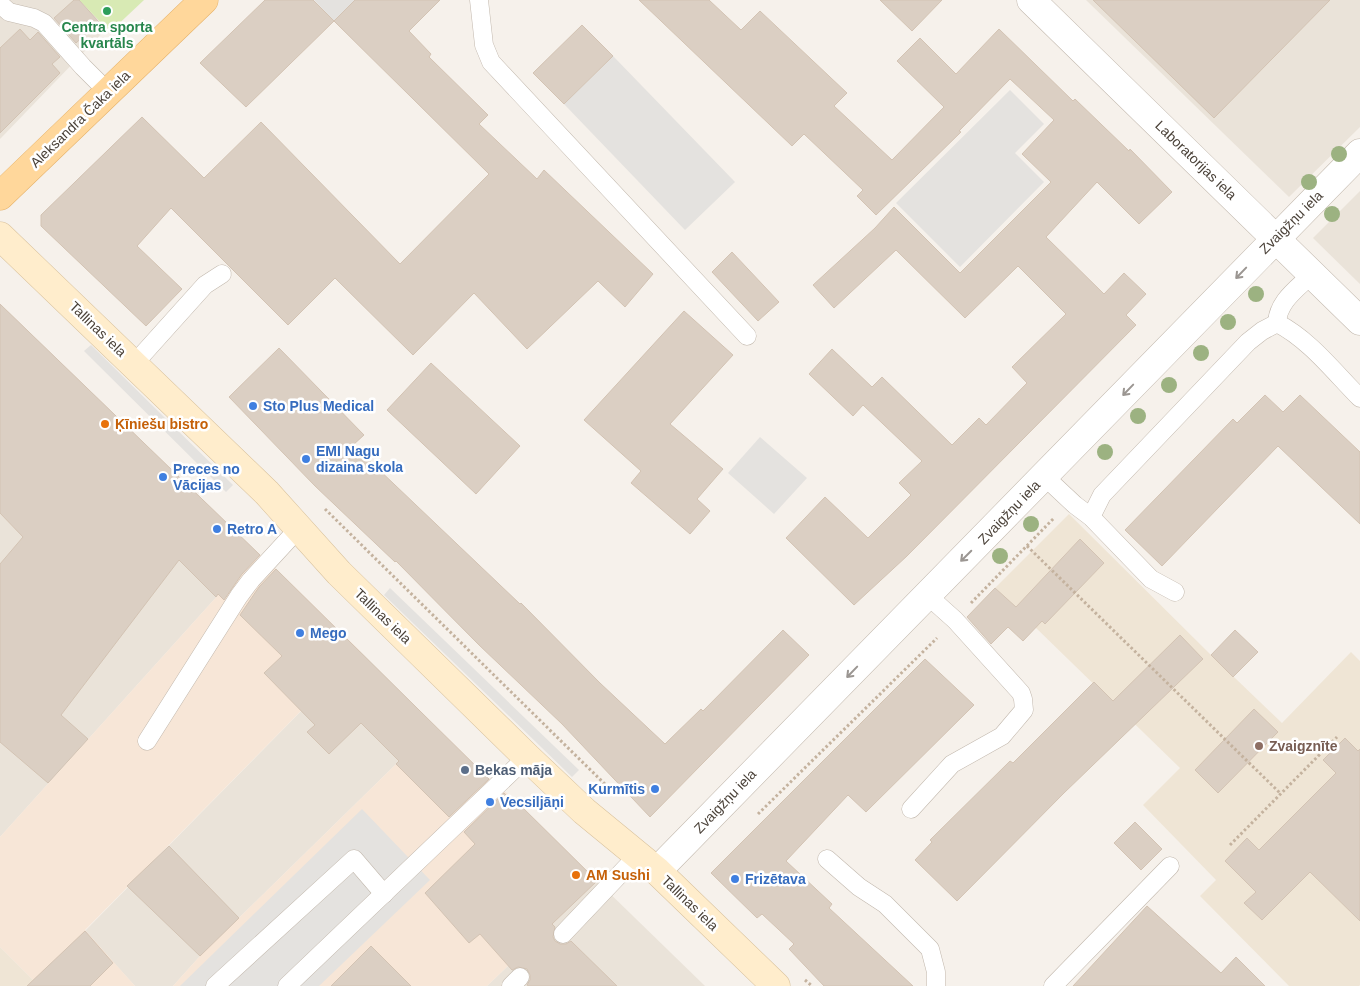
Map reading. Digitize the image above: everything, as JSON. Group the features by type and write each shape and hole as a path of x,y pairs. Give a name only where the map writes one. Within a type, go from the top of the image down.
{"main road":[{"name":"Aleksandra Čaka iela","path":"0,196 204,0"}],"street":[{"name":"Laboratorijas iela","path":"1031,0 1360,321"},
{"name":"Zvaigžņu iela","path":"647,863 928,595 1360,153"},
{"name":"Tallinas iela","path":"0,236 267,493 352,586 527,757 584,811 647,863 776,986"}],"lane":[{"path":"479,0 484,45 491,62 747,336"},
{"path":"0,4 9,12 34,18 44,23 83,67 109,92"},
{"path":"134,364 205,285 222,274"},
{"path":"1091,517 1102,495 1248,342 1262,331 1277,323 1280,309 1286,300 1312,274"},
{"path":"1277,323 1302,339 1360,398"},
{"path":"1044,476 1091,517 1151,579 1174,592"},
{"path":"147,741 239,596 251,580 298,529"},
{"path":"911,809 952,764 1002,736 1024,710 1021,693 955,620 928,595"},
{"path":"287,986 527,757"},
{"path":"215,986 354,859 384,894"},
{"path":"827,859 859,887 885,904 930,949 936,972 936,986"},
{"path":"563,934 647,863"},
{"path":"1053,986 1170,866"}],"path":[{"path":"753,819 955,620 1071,501"},
{"path":"320,504 623,802"},
{"path":"1027,546 1281,794"},
{"path":"1230,845 1337,737"}],"shaded area":[{"path":"0,0 79,0 106,29 0,139"},
{"path":"314,0 355,0 334,21"},
{"path":"1086,0 1360,0 1360,127 1289,197"},
{"path":"613,56 735,182 685,230 564,104"},
{"path":"1010,90 1044,124 1015,153 1044,182 960,267 896,203"},
{"path":"1360,191 1360,284 1313,238"},
{"path":"0,304 257,552 0,837"},
{"path":"91,345 233,485 226,492 84,351"},
{"path":"760,437 807,478 774,514 728,473"},
{"name":"Zvaigznīte","path":"1069,514 1282,723 1351,652 1360,661 1359,986 1289,986 1200,896 1216,880 1143,805 1180,768 995,588"},
{"path":"257,552 360,651 85,930 135,986 27,986 33,980 0,947 0,837"},
{"path":"390,588 579,770 572,777 384,595"},
{"path":"360,651 435,726 200,956 173,986 135,986 85,931"},
{"path":"435,726 482,772 516,801 597,881 487,986 173,986 200,956"},
{"path":"362,809 430,880 319,986 180,986"},
{"path":"597,881 705,986 487,986"},
{"path":"0,947 33,980 27,986 0,986"}],"green space":[{"name":"Centra sporta kvartāls","path":"79,0 144,0 110,32"}],"building":[{"path":"74,0 79,0 99,22 76,43 54,18"},
{"path":"265,0 313,0 334,21 246,107 200,63"},
{"path":"355,0 440,0 409,31 431,54 429,57 488,115 479,124 537,179 544,170 653,274 625,307 598,281 527,349 474,293 413,355 335,278 288,325 171,208 137,246 182,289 146,326 41,226 41,215 142,117 204,178 261,122 400,264 489,174 334,21"},
{"path":"639,0 709,0 741,30 760,11 847,93 834,106 892,160 944,107 897,61 920,38 956,74 999,29 1073,101 1075,99 1129,151 1130,149 1172,192 1139,224 1097,182 1046,237 1104,294 1124,273 1146,294 1126,315 1136,325 907,556 854,605 786,538 825,497 868,538 911,495 899,483 922,461 863,405 853,416 809,374 832,349 872,387 882,377 952,445 979,418 986,425 1027,383 1012,367 1066,314 1018,266 965,318 896,250 834,308 813,285 875,228 894,207 960,273 1051,182 1022,154 1054,120 1010,79 959,131 961,132 876,215 857,196 863,190 804,134 792,146"},
{"path":"880,0 942,0 912,31"},
{"path":"1093,0 1330,0 1214,118"},
{"path":"582,25 613,56 564,104 533,73"},
{"path":"20,29 30,40 38,32 60,57 52,64 60,73 0,133 0,48"},
{"path":"732,252 779,302 758,321 712,272"},
{"path":"0,304 260,555 242,574 224,600 218,594 216,597 179,560 61,715 88,739 48,783 0,742 0,564 23,537 0,513"},
{"path":"684,311 733,355 670,424 723,469 697,499 710,511 690,534 631,483 641,471 584,420"},
{"path":"279,348 364,435 353,445 521,603 600,683 665,744 701,709 703,711 783,630 809,655 650,817 562,724 479,645 396,561 315,486 229,397"},
{"path":"431,363 520,446 476,494 387,410"},
{"path":"1265,395 1283,412 1300,395 1360,452 1360,524 1278,446 1162,566 1125,530 1233,419 1237,423"},
{"path":"1080,539 1104,563 1045,624 1042,621 1023,641 1008,627 991,644 967,617 995,588 1016,607"},
{"path":"276,569 489,779 449,817 396,764 399,761 361,723 329,754 307,732 315,725 264,673 282,656 240,615 259,587"},
{"path":"1235,630 1258,652 1233,677 1211,655"},
{"path":"1180,635 1203,659 1064,793 957,901 915,860 932,842 930,840 1010,761 1013,763 1094,682 1113,701"},
{"path":"925,659 974,705 866,812 848,795 786,861 832,904 829,908 913,986 824,986 789,949 794,944 762,914 757,918 711,873"},
{"path":"1254,709 1278,732 1218,793 1195,770"},
{"path":"1345,738 1358,751 1360,749 1360,921 1310,872 1262,920 1244,903 1256,892 1225,861 1247,838 1259,850 1336,773 1323,760"},
{"path":"504,793 514,803 516,801 597,881 552,924 555,927 553,937 560,944 566,944 571,941 617,986 529,986 527,985 530,975 527,969 518,967 512,970 480,934 469,943 425,893 475,844 464,832"},
{"path":"1135,822 1162,849 1141,870 1114,843"},
{"path":"169,846 239,918 200,956 127,886"},
{"path":"1147,906 1221,973 1236,957 1265,986 1073,986"},
{"path":"85,931 113,963 90,986 27,986"},
{"path":"371,946 411,986 331,986"}],"place":[{"name":"Centra sporta kvartāls","path":"107,11"},
{"name":"Sto Plus Medical","path":"253,406"},
{"name":"Ķīniešu bistro","path":"105,424"},
{"name":"EMI Nagu dizaina skola","path":"306,459"},
{"name":"Preces no Vācijas","path":"163,477"},
{"name":"Retro A","path":"217,529"},
{"name":"Mego","path":"300,633"},
{"name":"Zvaigznīte","path":"1259,746"},
{"name":"Bekas māja","path":"465,770"},
{"name":"Kurmītis","path":"655,789"},
{"name":"Vecsiljāņi","path":"490,802"},
{"name":"AM Sushi","path":"576,875"},
{"name":"Frizētava","path":"735,879"}]}
